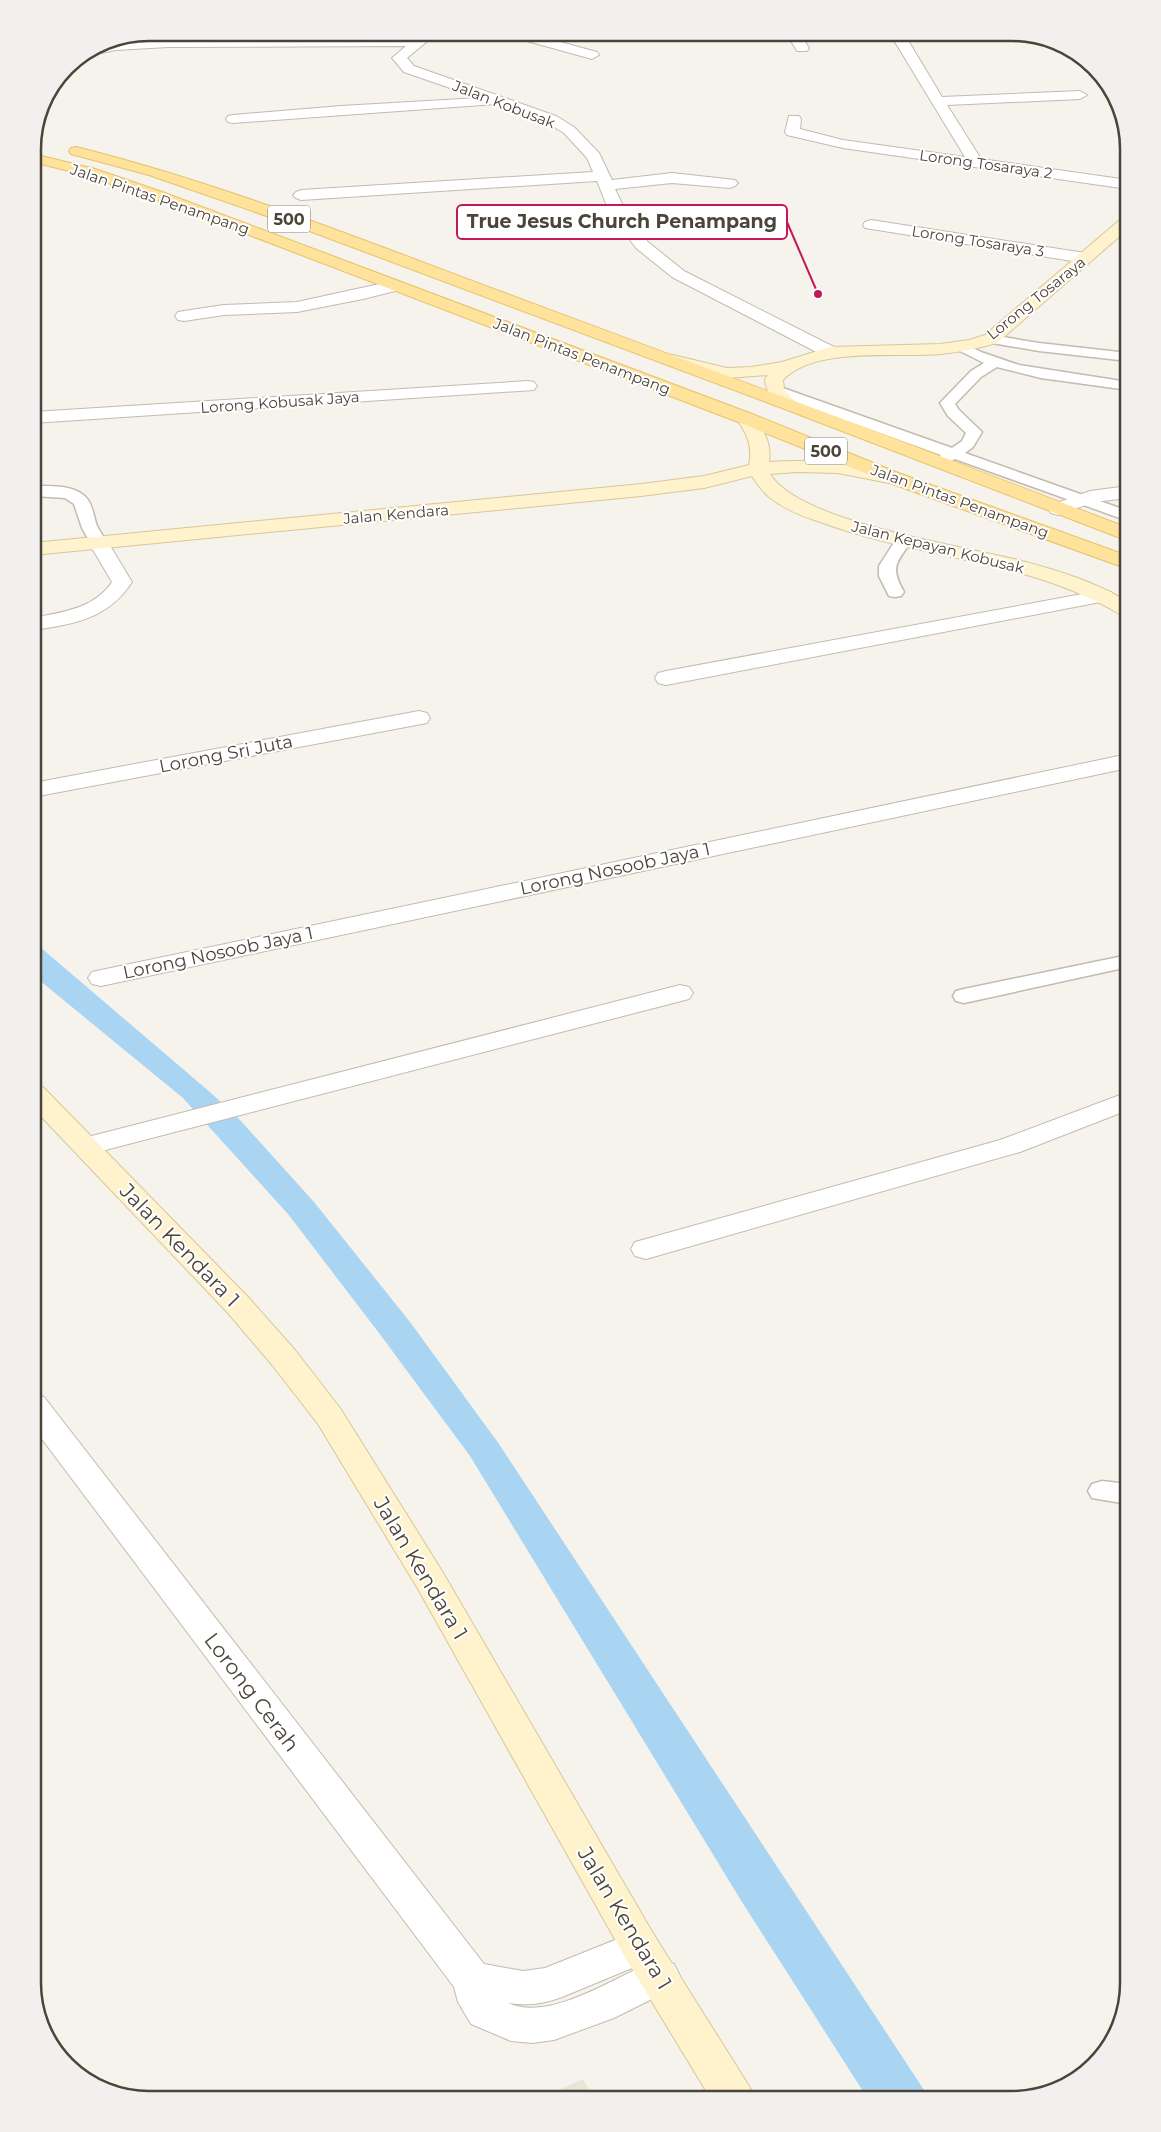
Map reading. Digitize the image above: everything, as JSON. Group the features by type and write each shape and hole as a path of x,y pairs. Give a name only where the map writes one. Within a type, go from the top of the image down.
{"main road":[{"name":"Jalan Pintas Penampang","path":"60,147 154,172 205,189 788,404 947,458 1058,509 1120,532"},
{"name":"Jalan Pintas Penampang","path":"41,160 90,172 160,196 745,418 894,478 1120,559"}],"street":[{"path":"542,41 592,55"},
{"path":"798,41 802,48"},
{"path":"901,41 976,163"},
{"path":"118,46 168,43 418,42"},
{"name":"Jalan Kobusak","path":"418,42 399,58 409,69 504,101 551,119 569,130 594,156 617,211 642,245 678,274 830,352"},
{"path":"937,101 1080,95"},
{"path":"233,119 341,110 504,101"},
{"name":"Lorong Tosaraya 2","path":"794,118 792,132 843,144 1120,183"},
{"path":"301,195 672,178 731,184"},
{"name":"Lorong Tosaraya 3","path":"871,225 1085,258"},
{"name":"Lorong Tosaraya","path":"669,359 727,373 785,367 830,352 962,346 991,339 1120,228"},
{"path":"184,316 224,310 297,307 394,286"},
{"path":"785,367 774,379 775,390 788,404"},
{"name":"Lorong Kobusak Jaya","path":"41,417 528,386"},
{"path":"745,418 760,442 761,458 758,469 816,466 838,467 894,478"},
{"name":"Jalan Kepayan Kobusak","path":"758,469 764,481 775,493 789,502 839,523 903,542 1024,567 1104,596 1120,606"},
{"name":"Jalan Kendara","path":"41,549 624,492 704,482 758,469"},
{"path":"1058,509 1083,499 1120,493"},
{"path":"41,622 82,613 102,605 116,594 122,582 98,542"},
{"path":"666,678 1104,596"},
{"name":"Lorong Sri Juta","path":"41,789 419,718"},
{"name":"Lorong Nosoob Jaya 1","path":"101,978 1120,763"},
{"path":"86,1146 680,993"},
{"name":"Jalan Kendara 1","path":"41,1102 86,1146 238,1305 284,1358 329,1416 430,1580 650,1962 729,2091"},
{"path":"646,1248 1010,1146 1120,1103"},
{"name":"Lorong Cerah","path":"41,1415 472,1980 482,2008 499,2020 521,2026 545,2026 593,2009 650,1962"}],"lane":[{"path":"991,339 1038,347 1120,356"},
{"path":"962,346 971,354 995,362 1076,379 1120,385"},
{"path":"947,458 968,444 974,432 953,413 947,403 976,374 995,362"},
{"path":"775,390 947,458 1083,499 1120,513"},
{"path":"41,491 70,494 81,502 90,528 98,542"},
{"path":"895,592 886,576 886,565 903,542"},
{"path":"964,996 1120,963"},
{"path":"1102,1491 1120,1493"}],"shaded area":[{"path":"583,2079 590,2091 557,2091"}],"water":[{"path":"41,948 240,1120 314,1202 410,1322 499,1444 925,2091 863,2091 742,1902 470,1456 288,1214 183,1098 41,982"}],"place":[{"name":"True Jesus Church Penampang","path":"818,294"}]}
